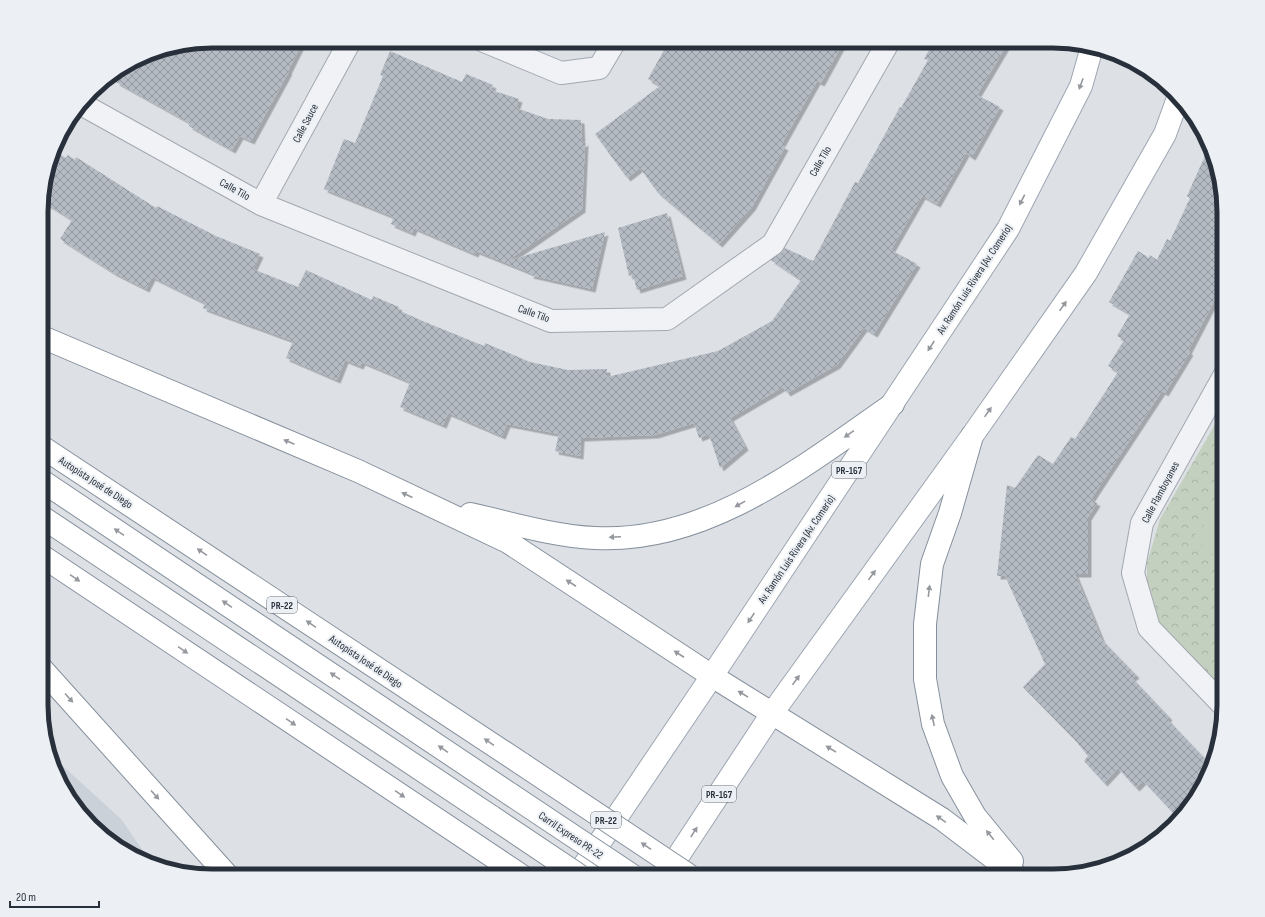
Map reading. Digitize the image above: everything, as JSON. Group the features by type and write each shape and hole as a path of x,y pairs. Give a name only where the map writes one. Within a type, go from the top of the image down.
{"main road":[{"name":"Av. Ramón Luis Rivera (Av. Comerío)","path":"582,869 893,404 1008,228 1081,86 1090,53"},
{"name":"PR-167","path":"670,869 773,712 972,436 1086,273 1165,134 1176,104"},
{"path":"48,340 350,468 508,542 712,676 773,712 942,819 1008,869"},
{"path":"430,505 543,530 595,538 648,535 672,530 725,512 779,482 893,404"},
{"path":"972,436 950,513 932,564 925,624 925,678 933,724 952,776 975,816 1018,869"},
{"name":"Autopista José de Diego","path":"48,451 680,869"},
{"name":"Carril Expreso PR-22","path":"48,485 622,869"},
{"path":"48,521 570,869"},
{"path":"48,560 512,869"},
{"path":"48,676 222,869"}],"street":[{"name":"Calle Sauce","path":"261,204 346,48"},
{"path":"501,48 561,72 600,68 611,48"},
{"name":"Calle Tilo","path":"86,107 261,204 551,321 667,319 773,244 884,48"},
{"name":"Calle Flamboyanes","path":"1217,389 1142,524 1133,573 1149,628 1217,699"}],"shaded area":[{"path":"58,762 121,819 146,855 112,835 96,821 82,805 70,787"}],"green space":[{"path":"1217,421 1217,684 1157,625 1147,602 1147,563 1160,519"},
{"path":"1217,511 1217,558 1193,537"}],"building":[{"path":"201,48 300,48 289,71 251,141 240,136 232,150 189,126 190,123 116,82 118,78 130,70 149,60 180,51"},
{"path":"665,48 840,48 821,83 817,81 781,145 785,147 752,207 719,244 658,193 640,168 627,178 595,134 660,86 648,79"},
{"path":"930,48 1005,48 977,95 1000,107 972,157 966,153 937,204 922,196 891,250 917,264 874,334 864,328 837,365 787,393 783,387 730,418 745,447 720,468 709,434 699,438 694,423 655,435 581,438 580,456 555,451 559,434 507,424 502,436 448,413 443,425 400,407 410,382 362,362 360,366 345,360 337,380 286,358 293,341 203,308 205,303 152,277 146,289 114,273 60,239 72,220 48,205 51,180 59,153 66,158 68,155 75,160 76,157 156,208 157,206 216,236 260,254 253,269 298,287 306,270 372,300 373,296 399,307 398,310 484,346 485,343 530,362 568,370 607,369 607,377 718,351 772,321 801,280 771,260 785,248 813,261 855,182 858,183 928,60 924,59"},
{"path":"390,51 462,82 466,74 493,85 491,90 519,99 516,108 548,119 581,120 582,144 585,142 582,209 507,261 605,232 592,289 530,275 531,273 476,251 475,254 414,228 412,233 391,224 394,217 324,189 344,139 355,143 383,76 380,75"},
{"path":"1206,153 1214,180 1217,201 1217,295 1188,351 1190,352 1165,393 1162,391 1091,499 1097,503 1088,517 1088,574 1075,574 1102,640 1136,675 1132,678 1169,717 1167,719 1207,761 1195,787 1175,814 1143,781 1136,788 1118,768 1104,783 1084,761 1088,756 1075,740 1023,687 1045,664 1005,576 997,576 1007,485 1015,488 1038,455 1053,464 1071,437 1075,439 1118,372 1108,366 1124,340 1117,336 1130,314 1109,302 1138,251 1149,258 1150,255 1157,260 1167,239 1170,241 1190,198 1187,196"},
{"path":"667,213 683,276 637,290 633,275 629,276 618,228"}]}
